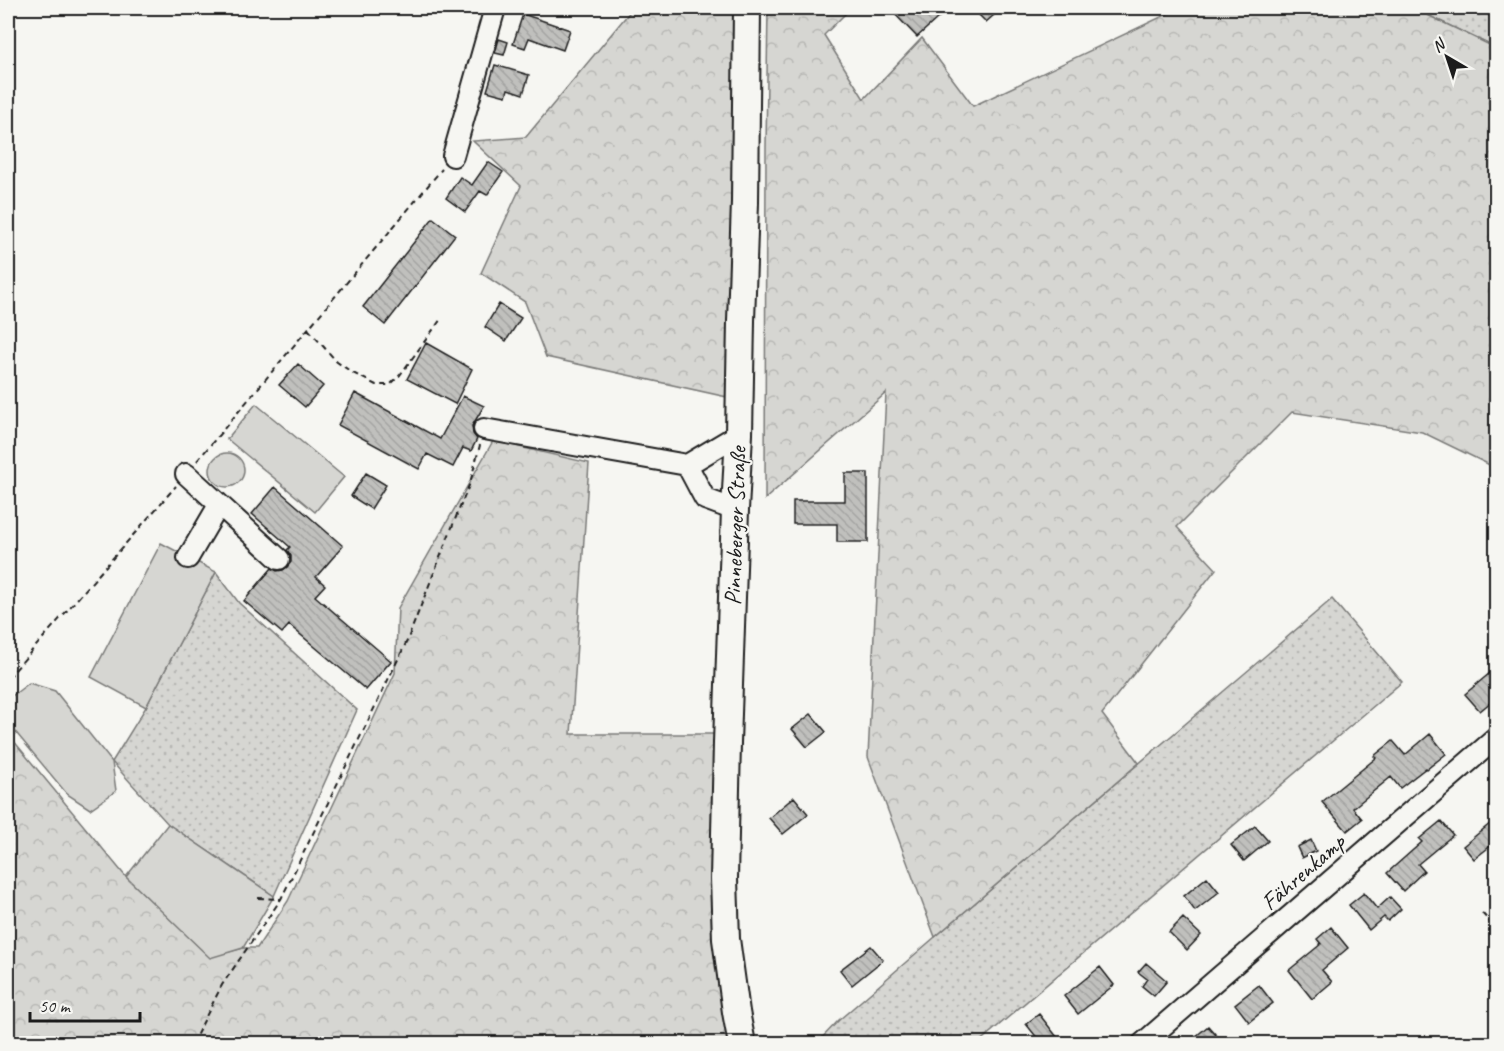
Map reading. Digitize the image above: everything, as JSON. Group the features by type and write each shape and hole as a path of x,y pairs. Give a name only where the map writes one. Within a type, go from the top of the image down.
{"main road":[{"name":"Pinneberger Straße","path":"742,1044 727,950 724,879 739,434 747,8"}],"street":[{"path":"453,156 495,8"},
{"path":"484,429 687,465 739,434"},
{"path":"687,465 705,499 735,510"},
{"path":"186,474 216,495 279,559"},
{"path":"188,558 216,495"},
{"name":"Fährenkamp","path":"1142,1044 1497,738"}],"path":[{"path":"1475,8 1497,18"},
{"path":"8,678 186,474 453,156"},
{"path":"308,329 338,362 353,373 376,385 390,385 441,319"},
{"path":"192,1044 222,986 281,899 407,641 470,483 484,429"},
{"path":"258,898 281,899"},
{"path":"1482,913 1497,929"}],"green space":[{"path":"633,8 735,8 727,397 546,357 525,302 481,273 521,186 473,141 526,137"},
{"path":"768,8 851,8 824,35 864,99 922,38 973,106 1180,8 1413,8 1496,48 1496,468 1422,432 1292,412 1177,527 1216,569 1102,714 1139,763 935,937 868,757 886,393 765,499"},
{"path":"1413,8 1496,8 1496,48"},
{"path":"256,404 344,477 315,512 227,439"},
{"path":"493,441 589,463 571,734 720,734 741,1043 8,1043 8,734 126,877 210,957 243,948 257,948 288,901 395,673 398,608"},
{"path":"227,453 239,458 244,470 239,482 227,487 215,482 210,470 215,458"},
{"path":"161,543 216,572 146,707 91,677"},
{"path":"216,572 239,603 357,710 274,896 168,824 112,762 146,707"},
{"path":"1332,599 1402,682 978,1043 817,1043 839,1020 935,937"},
{"path":"29,683 55,691 112,762 116,791 90,809 67,794 8,723 8,699"},
{"path":"168,824 274,896 243,948 210,958 126,877"}],"building":[{"path":"889,8 949,8 917,37"},
{"path":"972,8 1002,8 986,22"},
{"path":"523,14 570,30 563,50 529,38 525,48 513,44"},
{"path":"499,39 508,42 504,55 495,53"},
{"path":"495,65 529,75 523,94 508,89 506,96 487,91"},
{"path":"488,162 503,172 487,195 480,191 465,212 446,198 460,177 472,185"},
{"path":"433,218 455,235 385,325 363,307"},
{"path":"499,304 521,318 506,341 485,327"},
{"path":"426,343 472,369 455,404 407,379"},
{"path":"298,364 323,386 305,407 279,385"},
{"path":"355,393 440,439 463,396 484,406 472,426 473,434 477,439 471,451 463,448 453,467 427,454 419,469 338,425"},
{"path":"366,473 386,485 371,509 351,496"},
{"path":"845,473 868,473 868,542 837,542 837,524 793,524 793,501 845,501"},
{"path":"275,487 343,546 316,577 325,585 315,596 391,661 366,690 289,625 282,633 244,601 272,568 277,571 283,570 291,562 291,556 287,550 290,547 252,514"},
{"path":"1497,667 1497,697 1480,711 1465,694"},
{"path":"811,714 826,732 807,747 792,729"},
{"path":"1430,734 1446,754 1400,788 1391,777 1353,808 1362,819 1347,831 1322,802 1376,758 1374,756 1393,741 1405,755"},
{"path":"794,797 808,814 783,834 769,818"},
{"path":"1497,818 1497,841 1474,859 1463,846"},
{"path":"1441,821 1453,835 1418,864 1424,871 1403,891 1387,873 1422,842 1419,839"},
{"path":"1255,826 1268,841 1244,861 1231,845"},
{"path":"1311,840 1316,851 1302,858 1297,847"},
{"path":"1207,877 1219,892 1195,911 1184,896"},
{"path":"1364,893 1377,909 1390,897 1401,909 1388,921 1384,917 1369,930 1349,905"},
{"path":"1183,918 1201,935 1187,950 1169,932"},
{"path":"1331,927 1348,948 1322,970 1332,982 1312,999 1289,970 1321,944 1317,939"},
{"path":"871,946 883,960 852,985 840,970"},
{"path":"1146,963 1167,981 1154,996 1142,986 1147,979 1138,972"},
{"path":"1100,967 1114,985 1078,1014 1064,996"},
{"path":"1259,985 1273,1003 1249,1022 1235,1004"},
{"path":"1039,1014 1057,1037 1049,1044 1042,1044 1026,1024"},
{"path":"1208,1026 1224,1044 1187,1044"}]}
